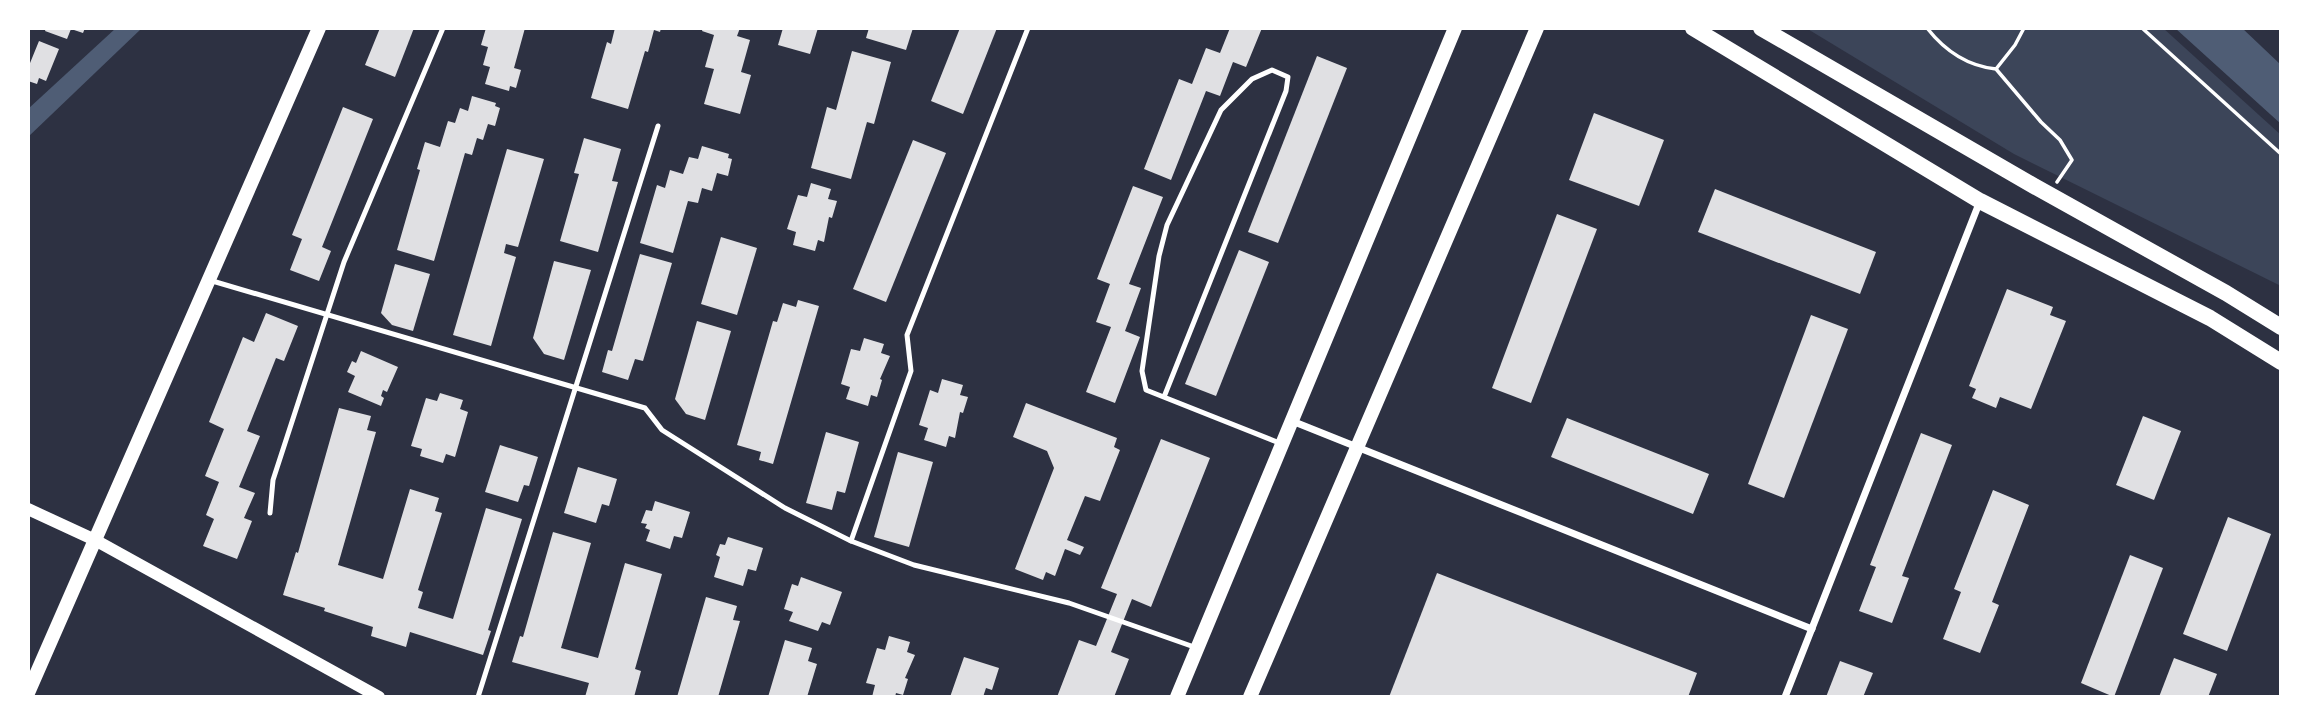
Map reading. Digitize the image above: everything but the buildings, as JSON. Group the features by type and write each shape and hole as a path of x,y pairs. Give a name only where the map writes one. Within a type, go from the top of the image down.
{"main road":[{"path":"28,693 319,28"},
{"path":"1177,697 1455,28"},
{"path":"1250,697 1537,28"},
{"path":"1693,28 1980,201 2210,317 2281,362"},
{"path":"1761,28 2281,327"}],"street":[{"path":"1785,697 1980,201"},
{"path":"1291,421 1812,629"},
{"path":"28,509 95,541 379,697"}],"lane":[{"path":"270,513 274,480 344,262 443,28"},
{"path":"851,541 911,371 907,335 1028,28"},
{"path":"1164,397 1286,91 1288,76 1272,70 1252,79 1221,110 1167,225 1159,256 1142,372 1146,390 1282,444"},
{"path":"478,697 658,126"},
{"path":"209,280 645,408 663,430 785,508 851,541 914,565 1069,603 1197,648"}],"path":[{"path":"1927,28 1964,62 1996,69 2060,140 2072,160 2049,195"},
{"path":"1996,69 2015,45 2024,28"},
{"path":"2142,28 2281,154"}],"shaded area":[{"path":"116,28 142,28 28,137 28,109"},
{"path":"1806,28 2163,28 2281,135 2281,286 2014,154"},
{"path":"2175,28 2242,28 2281,65 2281,124"}]}
